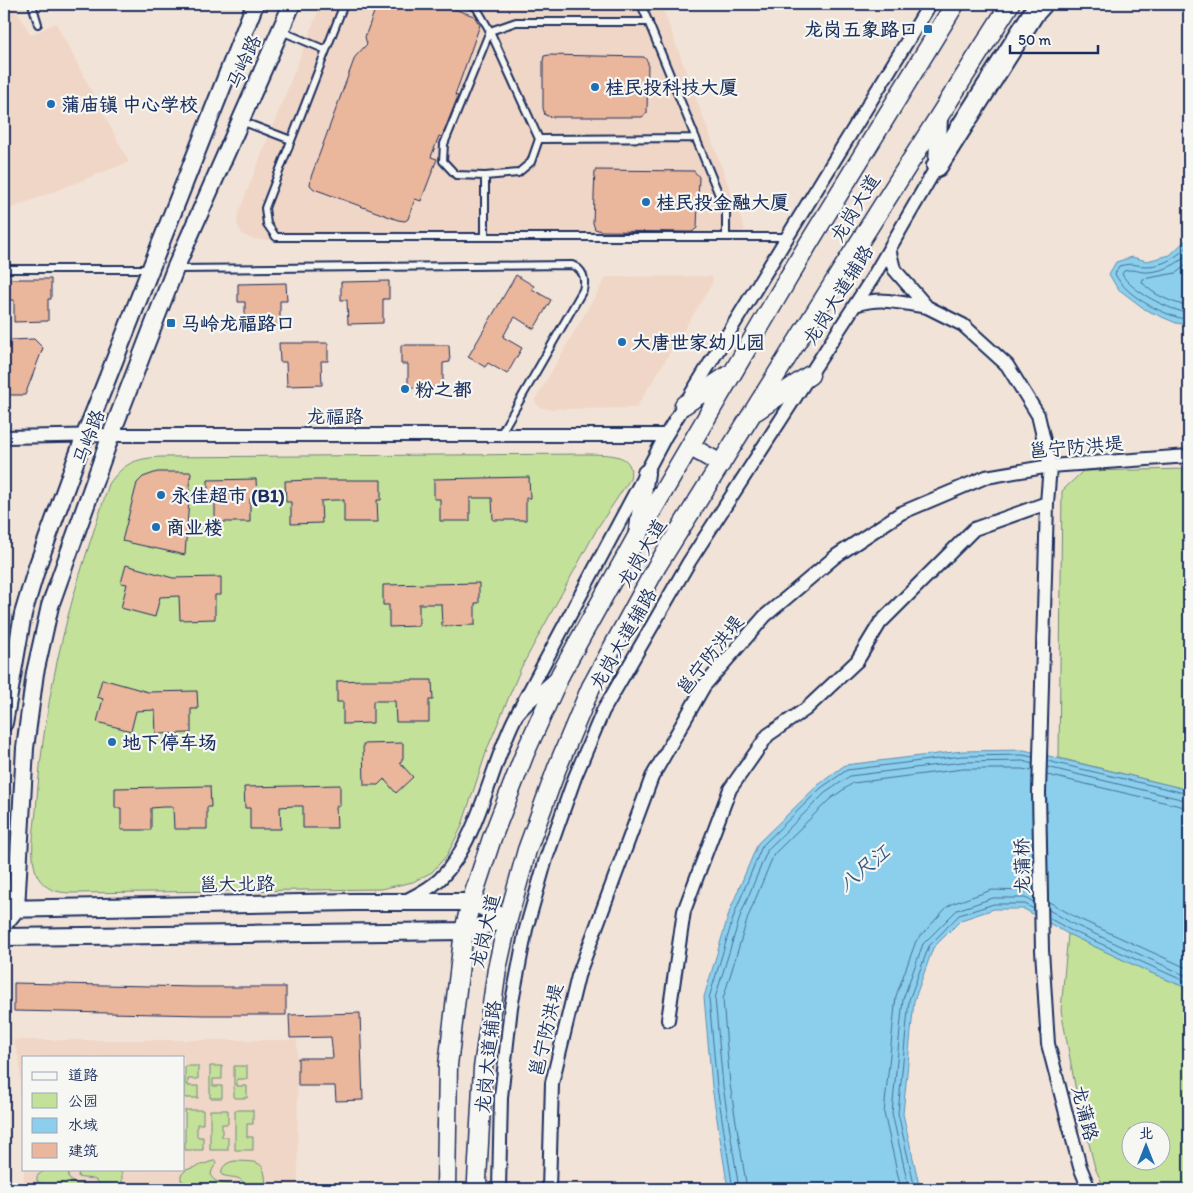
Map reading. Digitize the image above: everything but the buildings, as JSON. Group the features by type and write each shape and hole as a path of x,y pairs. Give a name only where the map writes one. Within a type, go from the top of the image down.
{"main road":[{"name":"龙岗大道","path":"446,1189 448,1065 464,931 471,902 492,838 525,753 562,673 636,538 691,448 807,246 955,4"},
{"name":"龙岗大道","path":"478,1189 483,1068 497,969 508,919 531,840 557,768 591,687 657,566 1010,4"},
{"path":"937,166 1033,14 1042,4"},
{"path":"684,405 734,371"},
{"path":"752,414 810,375"},
{"path":"691,448 721,464"}],"street":[{"name":"马岭路","path":"4,723 23,614 36,567 135,306 255,4"},
{"name":"马岭路","path":"10,909 25,748 39,654 50,606 111,435 175,269 292,4"},
{"name":"龙岗大道辅路","path":"403,901 425,891 441,878 457,857 471,830 516,716 666,435 930,4"},
{"path":"937,166 939,116"},
{"name":"龙岗大道辅路","path":"499,1189 501,1097 511,1008 526,929 546,859 575,777 604,710 689,562 855,305 937,166"},
{"path":"889,249 894,269 927,307"},
{"path":"855,305 884,299 927,307"},
{"path":"135,306 158,314"},
{"name":"龙蒲桥","path":"927,307 963,325 1007,365 1038,415 1050,466 1047,503 1039,803 1042,950 1048,1044"},
{"name":"龙福路","path":"4,437 85,435 666,435"},
{"name":"邕宁防洪堤","path":"548,1189 552,1083 578,976 652,777 704,686 765,616 836,556 901,513 986,477 1050,466 1189,456"},
{"path":"636,538 646,473"},
{"path":"668,1020 684,911 730,789 768,735 806,709 857,661 880,623 974,529 1047,503"},
{"name":"龙岗大道辅路","path":"516,716 562,673"},
{"name":"邕大北路","path":"10,909 403,901 471,902"},
{"path":"471,902 508,919"},
{"path":"4,924 10,909"},
{"path":"4,937 464,931 508,919"},
{"name":"龙蒲路","path":"1048,1044 1080,1167 1089,1189"}],"lane":[{"path":"32,4 38,24"},
{"path":"344,4 266,208 266,224 276,237 787,237"},
{"path":"469,4 476,5 490,31 539,139 531,162 518,173 485,176 456,175 443,161 444,144 490,31 516,22 649,22"},
{"path":"641,4 726,212 726,236"},
{"path":"280,31 326,50"},
{"path":"240,121 291,140"},
{"path":"539,139 696,138"},
{"path":"485,176 485,237"},
{"path":"175,269 572,265 578,268 582,273 583,290 500,435"},
{"path":"4,269 150,269"}],"shaded area":[{"name":"蒲庙镇 中心学校","path":"4,4 13,4 31,35 56,23 129,162 4,211"},
{"path":"321,4 661,4 745,230 729,238 715,240 260,240 249,238 242,234 237,225 238,214"},
{"name":"大唐世家幼儿园","path":"710,276 713,278 712,284 636,408 549,409 541,408 536,403 535,400 606,277"},
{"path":"13,1040 297,1040 298,1189 24,1189 24,1170 185,1170 185,1056 22,1056 22,1100 20,1096 20,1062"}],"green space":[{"path":"611,455 624,459 629,464 631,470 630,479 598,527 521,668 488,747 461,828 447,855 432,872 413,882 381,889 69,893 58,892 48,888 40,880 33,860 33,843 40,767 53,679 73,598 109,484 130,463 160,457"},
{"path":"1189,469 1189,790 1059,758 1062,491 1083,471"},
{"path":"1068,934 1189,989 1189,1189 1105,1189 1095,1168 1076,1091 1061,1010"},
{"path":"185,1066 198,1066 198,1079 188,1079 188,1086 198,1086 198,1098 185,1098"},
{"path":"210,1066 222,1066 222,1079 213,1079 213,1086 222,1086 222,1098 210,1098"},
{"path":"234,1066 247,1066 247,1079 237,1079 237,1086 247,1086 247,1098 234,1098"},
{"path":"185,1110 203,1110 203,1124 197,1124 197,1137 203,1137 203,1150 185,1150"},
{"path":"210,1110 228,1110 228,1124 222,1124 222,1137 228,1137 228,1150 210,1150"},
{"path":"235,1110 253,1110 253,1124 247,1124 247,1137 253,1137 253,1150 235,1150"},
{"path":"213,1161 217,1163 211,1174 212,1178 219,1182 235,1185 237,1189 200,1189 196,1185 181,1180 181,1175 186,1170"},
{"path":"235,1161 260,1164 263,1168 266,1189 245,1189 244,1184 239,1179 222,1175 225,1165"},
{"path":"45,1170 69,1170 68,1177 73,1183 91,1186 93,1189 56,1189 39,1183 37,1176"},
{"path":"79,1170 120,1170 122,1189 101,1189 95,1180 78,1177"}],"water":[{"path":"1189,237 1189,325 1176,323 1146,310 1117,288 1109,274 1116,262 1132,257 1147,261 1170,255"},
{"name":"八尺江","path":"1024,750 1189,790 1189,989 1068,934 1024,909 994,909 961,920 933,948 914,1001 903,1114 920,1189 728,1189 712,1087 704,997 730,910 758,843 818,785 845,765 962,751"}],"place":[{"name":"龙岗五象路口","path":"928,29"},
{"name":"桂民投科技大厦","path":"595,87"},
{"name":"蒲庙镇 中心学校","path":"51,104"},
{"name":"桂民投金融大厦","path":"646,202"},
{"name":"马岭龙福路口","path":"171,323"},
{"name":"大唐世家幼儿园","path":"622,342"},
{"name":"粉之都","path":"405,389"},
{"name":"永佳超市 (B1)","path":"161,495"},
{"name":"商业楼","path":"156,527"},
{"name":"地下停车场","path":"112,742"}]}
